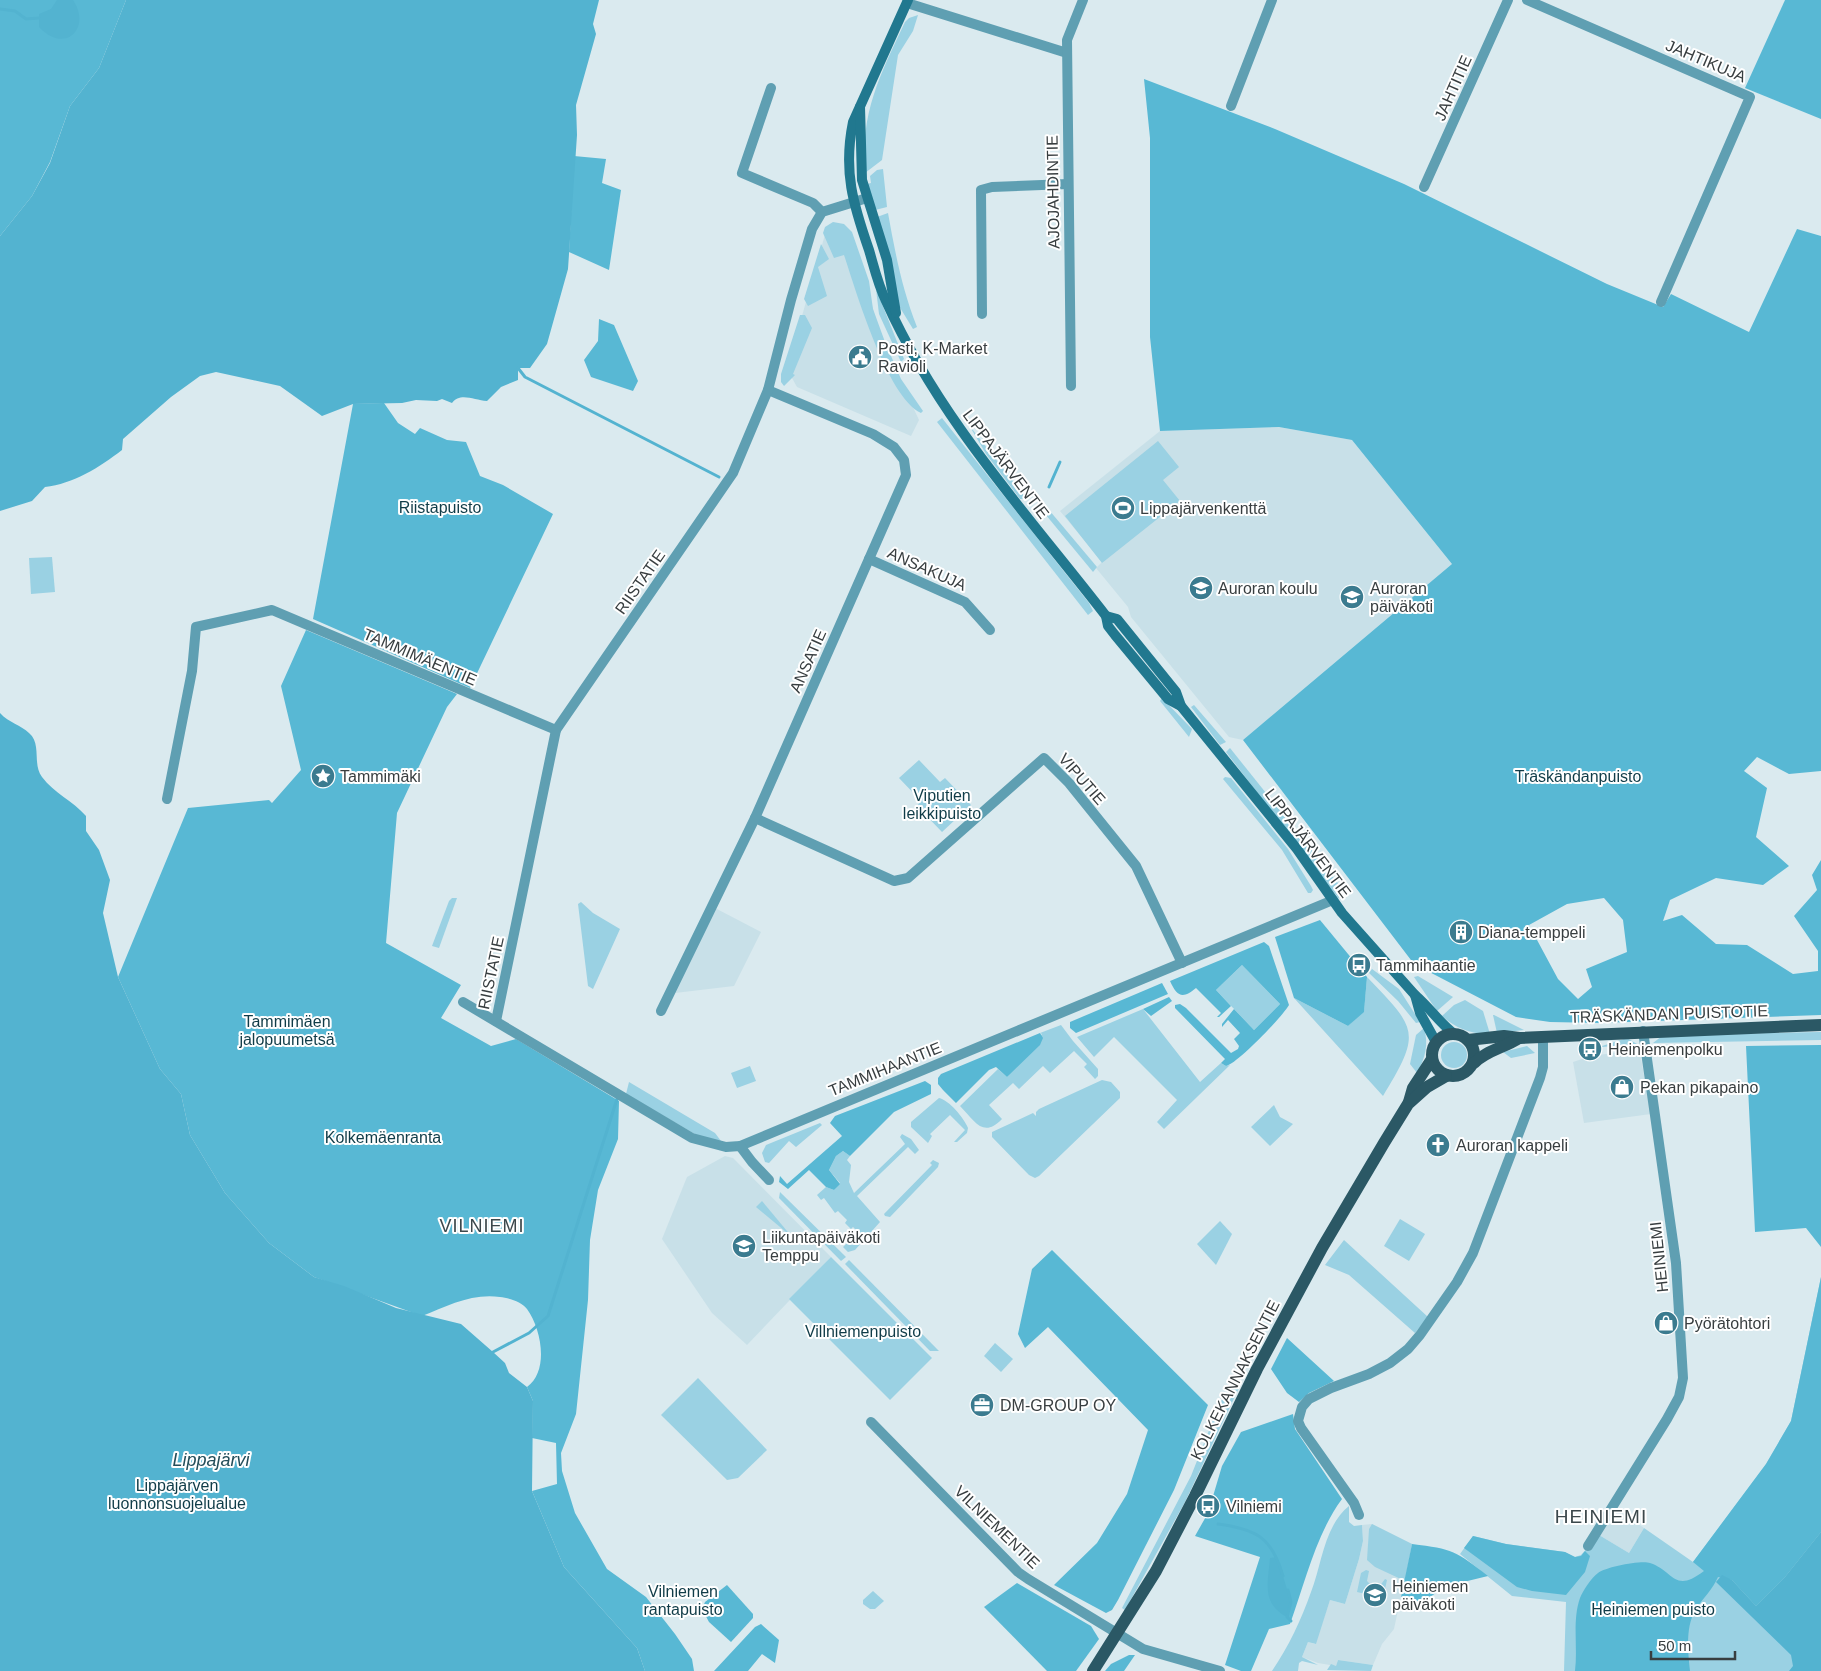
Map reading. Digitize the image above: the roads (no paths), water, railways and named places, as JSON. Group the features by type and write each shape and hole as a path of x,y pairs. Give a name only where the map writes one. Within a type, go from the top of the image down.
{"main road":[{"name":"LIPPAJÄRVENTIE","path":"907,2 852,122 848,143 849,181 853,202 885,300 911,351 951,417 1106,616 1108,626 1168,699 1181,706 1297,850 1333,900 1415,996 1429,1006 1453,1034"},
{"name":"LIPPAJÄRVENTIE","path":"860,106 860,162 867,198 887,260 897,321"},
{"name":"LIPPAJÄRVENTIE","path":"1415,996 1420,1013 1436,1042"},
{"name":"TRÄSKÄNDAN PUISTOTIE","path":"1468,1040 1504,1036 1519,1038 1643,1031 1821,1025"},
{"path":"1453,1034 1468,1040 1475,1053 1474,1062 1463,1074 1446,1076 1438,1071 1432,1059 1432,1050 1436,1042 1442,1036 1453,1034"},
{"name":"TRÄSKÄNDAN PUISTOTIE","path":"1474,1062 1484,1053 1506,1046 1519,1038"},
{"name":"KOLKEKANNAKSENTIE","path":"1093,1671 1156,1571 1196,1496 1250,1382 1322,1248 1408,1104 1413,1088 1432,1059"},
{"name":"KOLKEKANNAKSENTIE","path":"1408,1104 1427,1086 1446,1076"}],"street":[{"name":"AJOJAHDINTIE","path":"1070,386 1067,53 1070,31 1083,0"},
{"path":"1231,106 1272,0"},
{"name":"JAHTITIE","path":"1424,187 1508,0"},
{"name":"JAHTIKUJA","path":"1527,0 1750,97 1661,302"},
{"path":"907,2 1067,53"},
{"path":"771,88 742,173 813,203 822,212 867,198"},
{"path":"982,314 981,190 992,187 1068,184"},
{"name":"RIISTATIE","path":"496,1021 556,730 733,473 768,390 812,229 822,212"},
{"name":"ANSATIE","path":"662,1011 755,818 906,475 904,460 894,447 873,434 768,390"},
{"name":"ANSAKUJA","path":"869,559 965,602 990,630"},
{"name":"TAMMIMÄENTIE","path":"167,799 192,671 196,627 272,610 556,730"},
{"name":"VIPUTIE","path":"755,818 894,881 908,878 1044,758 1069,783 1136,866 1182,963"},
{"name":"TAMMIHAANTIE","path":"463,1002 692,1138 726,1147 740,1146 1333,900"},
{"name":"HEINIEMI","path":"1588,1546 1667,1419 1679,1397 1683,1378 1676,1263 1643,1031"},
{"path":"1359,1515 1354,1503 1301,1428 1298,1421 1302,1408 1318,1393 1369,1374 1390,1363 1408,1349 1457,1282 1473,1253 1540,1078 1543,1067 1543,1036"},
{"path":"740,1146 769,1180"},
{"name":"VILNIEMENTIE","path":"871,1422 1018,1572 1143,1649 1220,1671"}],"water":[{"path":"57,0 73,0 78,10 79,20 77,28 73,34 66,38 58,39 39,27 39,14 51,9"},
{"path":"126,0 599,0 593,24 596,34 576,105 577,135 568,269 547,344 530,368 518,368 518,380 501,387 487,401 463,397 452,403 442,399 437,401 416,400 402,403 353,404 322,416 280,386 216,372 200,376 171,397 123,439 122,450 105,463 86,474 66,482 45,487 32,501 0,511 0,236 32,196 50,163 70,106 99,68"},
{"name":"Lippajärvi","path":"0,713 26,730 33,738 39,772 42,777 52,788 86,816 86,831 99,850 110,880 103,913 118,977 160,1069 181,1094 190,1135 225,1193 269,1243 314,1277 344,1286 396,1308 461,1324 505,1363 509,1373 527,1387 533,1401 532,1491 564,1567 637,1648 645,1671 0,1671"},
{"path":"1821,1532 1821,1671 1789,1671 1793,1666 1791,1655 1716,1582 1722,1575 1732,1580 1756,1606 1785,1577"},
{"path":"1277,1557 1291,1602 1287,1617 1273,1605 1268,1592 1270,1558"}],"waterway":[{"path":"0,9 15,11 26,19 39,18"},
{"path":"518,368 525,377 719,477"},
{"path":"1049,487 1060,462"},
{"path":"493,1352 529,1333 548,1316 617,1099"},
{"path":"1218,1524 1243,1529 1261,1538 1274,1553 1283,1576"},
{"path":"1288,1590 1291,1602 1287,1617 1291,1621"}],"place":[{"name":"Posti, K-Market Ravioli","path":"860,357"},
{"name":"Lippajärvenkenttä","path":"1123,508"},
{"name":"Auroran koulu","path":"1201,588"},
{"name":"Auroran päiväkoti","path":"1352,597"},
{"name":"Tammimäki","path":"323,776"},
{"name":"Diana-temppeli","path":"1461,932"},
{"name":"Tammihaantie","path":"1359,965"},
{"name":"Heiniemenpolku","path":"1590,1049"},
{"name":"Pekan pikapaino","path":"1622,1087"},
{"name":"Auroran kappeli","path":"1438,1145"},
{"name":"Liikuntapäiväkoti Temppu","path":"744,1246"},
{"name":"Pyörätohtori","path":"1666,1323"},
{"name":"DM-GROUP OY","path":"982,1405"},
{"name":"Vilniemi","path":"1208,1506"},
{"name":"Heiniemen päiväkoti","path":"1375,1595"}],"district":[{"name":"VILNIEMI","path":"482,1226"},
{"name":"HEINIEMI","path":"1601,1516"}],"park label":[{"name":"Riistapuisto","path":"440,507"},
{"name":"Träskändanpuisto","path":"1578,776"},
{"name":"Viputien leikkipuisto","path":"942,804"},
{"name":"Tammimäen jalopuumetsä","path":"287,1030"},
{"name":"Kolkemäenranta","path":"383,1137"},
{"name":"Villniemenpuisto","path":"863,1331"},
{"name":"Lippajärven luonnonsuojelualue","path":"177,1494"},
{"name":"Vilniemen rantapuisto","path":"683,1600"},
{"name":"Heiniemen puisto","path":"1653,1609"}]}
